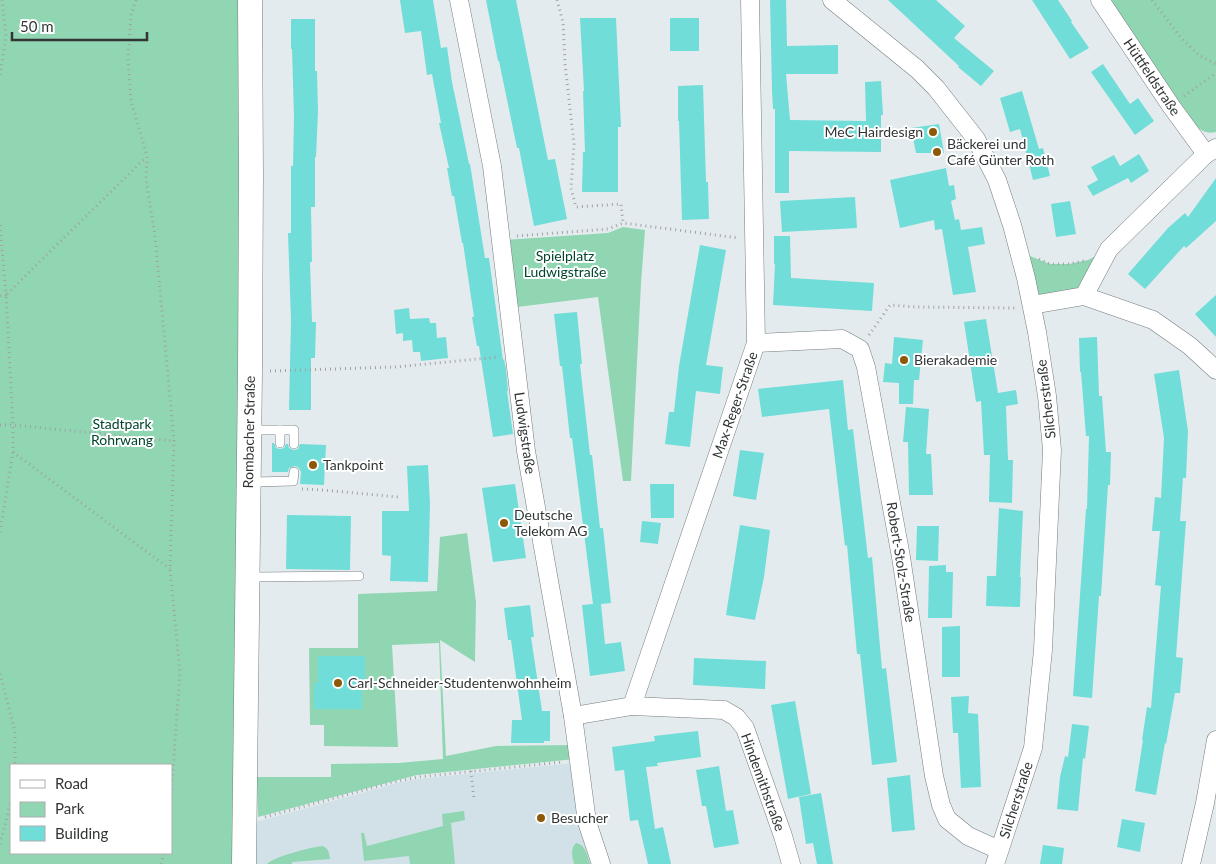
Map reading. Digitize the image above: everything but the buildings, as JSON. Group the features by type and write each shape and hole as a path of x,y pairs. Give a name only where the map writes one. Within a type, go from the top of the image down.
{"main road":[{"name":"Rombacher Straße","path":"244,864 250,372 250,0"}],"street":[{"name":"Ludwigstraße","path":"459,0 492,166 526,451 573,716 587,822 602,864"},
{"name":"Max-Reger-Straße","path":"632,706 756,343 750,0"},
{"name":"Silcherstraße","path":"832,0 917,69 936,88 976,139 997,180 1020,252 1032,305 1047,396 1052,450 1042,650 1033,748 997,857"},
{"name":"Hüttfeldstraße","path":"1100,0 1171,106 1211,151"},
{"path":"1084,296 1109,248 1211,151"},
{"path":"1032,305 1084,296 1153,320 1190,346 1216,370"},
{"path":"756,343 842,339 860,349"},
{"name":"Robert-Stolz-Straße","path":"860,349 866,367 901,557 934,776 941,805 947,819 997,857"},
{"name":"Hindemithstraße","path":"573,716 632,706 724,710 736,716 745,728 791,864"},
{"path":"1191,864 1205,803 1216,740"}],"lane":[{"path":"249,430 294,430 294,444"},
{"path":"280,430 280,443"},
{"path":"248,482 279,476 294,481 294,472"},
{"path":"247,577 359,576"}],"path":[{"path":"0,75 6,36 2,0"},
{"path":"136,0 131,15 128,58 131,101 146,156 146,179 155,236 174,441 170,569 180,672 172,790"},
{"path":"557,0 563,22 565,64 574,144 572,188 576,207 621,204 623,224"},
{"path":"1152,0 1182,39 1198,55 1216,64"},
{"path":"1171,106 1216,73"},
{"path":"0,296 6,295 146,156"},
{"path":"501,237 608,230 623,224 754,240"},
{"path":"0,225 13,425 13,452 0,531"},
{"path":"1020,252 1050,264 1069,264 1088,260 1109,248"},
{"path":"860,349 890,305 1012,308 1032,305"},
{"path":"250,372 395,367 515,355"},
{"path":"0,425 174,441"},
{"path":"13,452 170,569"},
{"path":"295,489 398,497"},
{"path":"0,674 15,732 15,764"},
{"path":"244,823 418,777 578,761"},
{"path":"472,772 474,799"},
{"path":"0,844 10,805"}],"shaded area":[{"path":"575,763 597,864 249,864 249,824 418,779"}],"green space":[{"name":"Stadtpark Rohrwang","path":"0,0 242,0 240,864 0,864"},
{"path":"1104,0 1216,0 1216,132 1202,131 1185,114"},
{"name":"Spielplatz Ludwigstraße","path":"623,227 645,230 631,481 623,481 598,297 517,307 506,240 608,233"},
{"path":"1109,249 1081,292 1036,301 1020,252 1050,264 1069,264 1088,260"},
{"path":"467,533 476,602 475,662 440,640 446,756 496,746 573,745 575,759 417,775 258,817 257,777 331,777 331,764 399,763 443,759 439,643 392,645 398,747 324,746 324,725 310,725 309,648 358,648 358,594 437,591 440,537"},
{"path":"464,811 465,820 451,823 455,864 410,864 409,856 364,861 361,833 364,833 367,846 443,826 442,814"},
{"path":"576,843 584,848 590,864 574,864 572,850"},
{"path":"323,846 328,850 330,859 292,862 292,864 267,864 285,855"}],"place":[{"name":"MeC Hairdesign","path":"933,132"},
{"name":"Bäckerei und Café Günter Roth","path":"937,152"},
{"name":"Bierakademie","path":"904,360"},
{"name":"Tankpoint","path":"313,465"},
{"name":"Deutsche Telekom AG","path":"504,523"},
{"name":"Carl-Schneider-Studentenwohnheim","path":"338,683"},
{"name":"Besucher","path":"541,818"}]}
